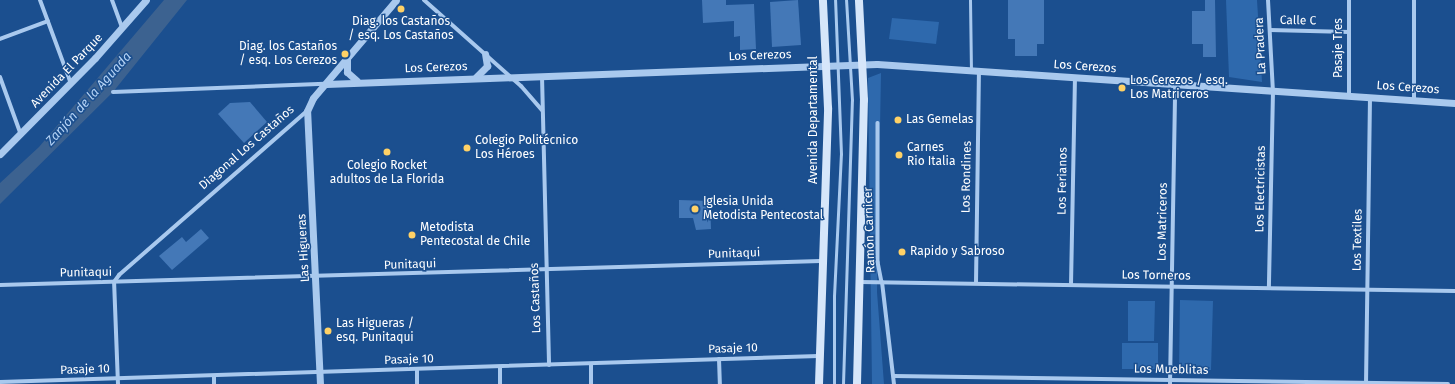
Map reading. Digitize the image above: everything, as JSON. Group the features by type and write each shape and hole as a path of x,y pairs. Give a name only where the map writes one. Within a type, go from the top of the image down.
{"main road":[{"name":"Avenida Departamental","path":"820,384 819,356 821,261 827,168 826,64 823,0"},
{"path":"857,384 857,282 863,64 860,0"}],"street":[{"path":"40,0 70,84"},
{"path":"112,0 122,28"},
{"name":"Avenida El Parque","path":"0,154 21,135 70,84 146,0"},
{"name":"Diagonal Los Castaños","path":"114,282 308,111 326,84 396,0"},
{"path":"424,0 511,76 542,110"},
{"name":"La Pradera","path":"1268,0 1273,91"},
{"name":"Pasaje Tres","path":"1349,0 1349,96"},
{"path":"1414,0 1414,100"},
{"path":"0,39 48,21"},
{"name":"Calle C","path":"1270,30 1349,32"},
{"path":"474,78 484,71 485,54"},
{"path":"348,58 347,72 357,82"},
{"name":"Los Cerezos","path":"113,92 826,64 863,64 1455,103"},
{"name":"Los Rondines","path":"975,71 976,283"},
{"name":"Los Castaños","path":"542,75 545,270 549,365"},
{"path":"0,77 21,135"},
{"name":"Los Ferianos","path":"1071,285 1075,77"},
{"name":"Los Matriceros","path":"1170,382 1175,84"},
{"name":"Los Electricistas","path":"1268,288 1273,91"},
{"name":"Los Textiles","path":"1366,383 1370,97"},
{"name":"Las Higueras","path":"308,111 317,278 320,384"},
{"name":"Ramón Carnicer","path":"878,123 878,262 882,282 894,384"},
{"name":"Punitaqui","path":"0,285 317,278 821,261"},
{"path":"114,282 118,384"},
{"name":"Los Torneros","path":"857,282 1455,291"},
{"name":"Pasaje 10","path":"0,382 417,370 819,356"},
{"path":"719,360 720,384"},
{"path":"591,364 591,384"},
{"path":"500,367 500,384"},
{"path":"417,370 417,384"},
{"path":"214,376 214,384"},
{"name":"Los Mueblitas","path":"894,376 1170,382 1448,384"}],"lane":[{"path":"834,384 834,296 841,161 839,64 835,0"},
{"path":"843,384 851,64 846,0"},
{"path":"970,0 975,71"}],"shaded area":[{"path":"1226,0 1257,0 1262,82 1229,77"},
{"path":"892,18 939,22 936,44 889,39"},
{"path":"881,73 877,292 884,384 872,384 868,78"},
{"path":"1180,300 1213,301 1211,370 1179,370"},
{"path":"1128,301 1155,301 1154,341 1128,341"},
{"path":"1122,343 1158,343 1158,369 1122,369"}],"water":[{"name":"Zanjón de la Aguada","path":"164,0 187,0 113,92 0,204 0,183 39,147"}],"building":[{"path":"702,0 726,0 726,5 754,4 756,49 740,50 740,36 734,37 734,21 703,23"},
{"path":"798,0 801,45 772,47 770,2"},
{"path":"1008,0 1044,0 1044,44 1037,44 1037,56 1015,56 1015,39 1008,39"},
{"path":"1205,0 1215,0 1216,57 1203,57 1203,44 1192,44 1192,11 1205,11"},
{"path":"250,102 267,122 244,143 218,114 230,103"},
{"name":"Iglesia Unida Metodista Pentecostal","path":"679,200 710,201 711,229 696,230 693,218 679,218"},
{"path":"201,229 209,238 172,270 159,256 182,237 186,242"}],"place":[{"name":"Diag. los Castaños / esq. Los Castaños","path":"401,9"},
{"name":"Diag. los Castaños / esq. Los Cerezos","path":"345,54"},
{"name":"Los Cerezos / esq. Los Matriceros","path":"1122,88"},
{"name":"Las Gemelas","path":"898,120"},
{"name":"Colegio Politécnico Los Héroes","path":"467,148"},
{"name":"Colegio Rocket adultos de La Florida","path":"387,152"},
{"name":"Carnes Rio Italia","path":"899,155"},
{"name":"Iglesia Unida Metodista Pentecostal","path":"695,209"},
{"name":"Metodista Pentecostal de Chile","path":"412,235"},
{"name":"Rapido y Sabroso","path":"902,252"},
{"name":"Las Higueras / esq. Punitaqui","path":"328,331"}]}
